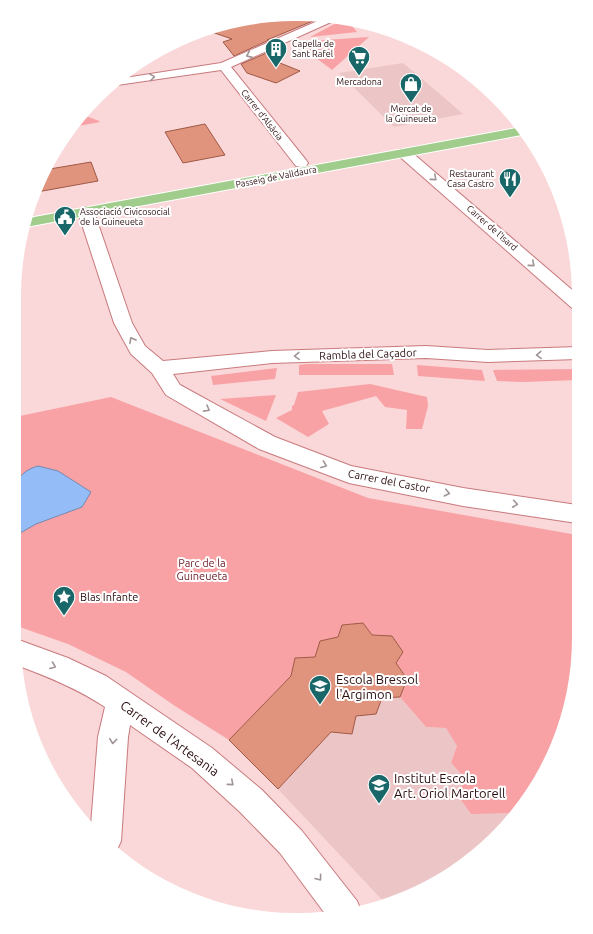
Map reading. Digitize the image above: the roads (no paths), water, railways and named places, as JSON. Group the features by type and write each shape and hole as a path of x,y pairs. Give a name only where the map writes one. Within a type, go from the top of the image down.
{"main road":[{"name":"Passeig de Valldaura","path":"31,222 84,208 304,167 511,125"},
{"name":"Passeig de Valldaura","path":"304,167 404,153 518,132"},
{"name":"Passeig de Valldaura","path":"35,212 84,208"}],"street":[{"path":"125,81 224,66 323,22"},
{"name":"Carrer d'Alsàcia","path":"224,66 304,167"},
{"name":"Carrer de l'Isard","path":"404,153 572,299"},
{"name":"Carrer del Castor","path":"84,208 123,323 138,350 159,368 173,390 184,397 267,443 349,474 464,497 572,513"},
{"name":"Rambla del Caçador","path":"159,368 272,357 426,352 488,356 572,353"},
{"name":"Carrer de l'Artesania","path":"22,654 96,685 202,758 251,801 291,842 342,909"},
{"path":"105,835 113,737 120,702"}],"water":[{"path":"38,466 58,471 91,492 82,507 36,524 21,533 21,476"}],"place":[{"name":"Capella de Sant Rafel","path":"276,68"},
{"name":"Mercadona","path":"359,76"},
{"name":"Mercat de la Guineueta","path":"411,104"},
{"name":"Restaurant Casa Castro","path":"510,198"},
{"name":"Associació Civicosocial de la Guineueta","path":"65,236"},
{"name":"Blas Infante","path":"64,616"},
{"name":"Escola Bressol l'Argimon","path":"320,706"},
{"name":"Institut Escola Art. Oriol Martorell","path":"379,804"}],"park label":[{"name":"Parc de la Guineueta","path":"202,569"}]}
